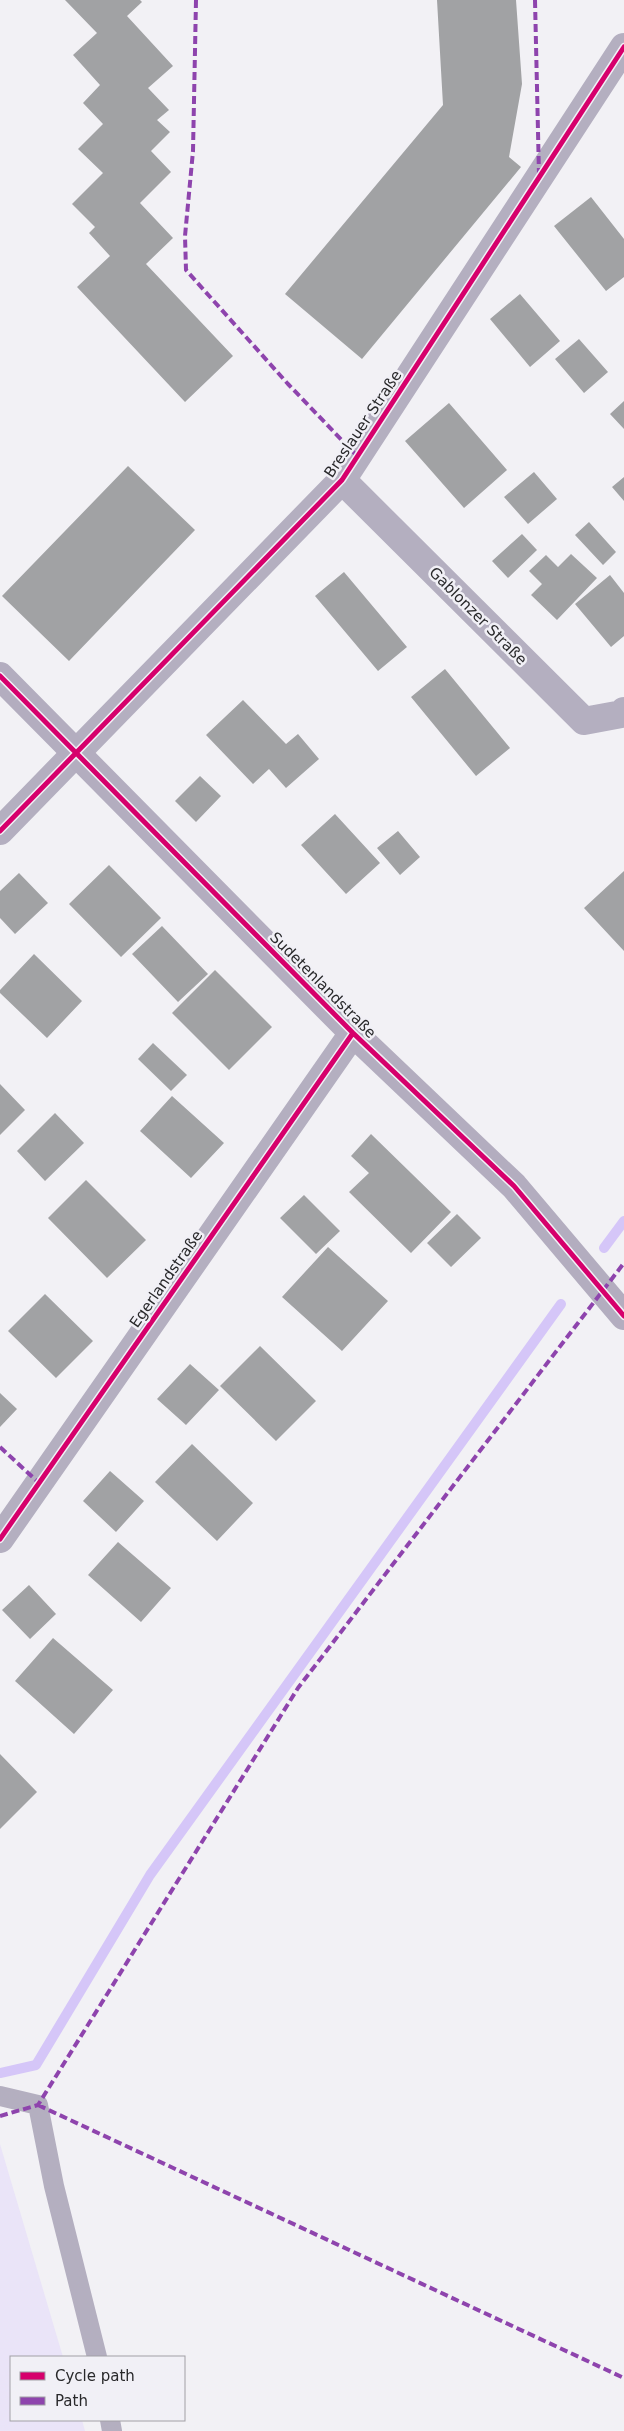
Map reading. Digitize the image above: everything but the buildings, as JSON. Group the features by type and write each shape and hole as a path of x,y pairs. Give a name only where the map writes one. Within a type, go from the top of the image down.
{"street":[{"name":"Breslauer Straße","path":"0,831 342,480 624,47"},
{"name":"Gablonzer Straße","path":"342,480 584,721 622,714 624,712"},
{"name":"Sudetenlandstraße","path":"0,676 353,1033 514,1186 624,1316"},
{"name":"Egerlandstraße","path":"0,1539 353,1033"}],"lane":[{"path":"0,2096 38,2106 54,2186 97,2356"}],"shaded area":[{"path":"0,2144 63,2356 10,2356 10,2421 82,2421 85,2431 0,2431"}],"waterway":[{"path":"604,1248 624,1221"},
{"path":"0,2073 36,2065 150,1875 561,1304"}],"marked path":[{"path":"196,0 193,151 185,236 186,270 288,384 358,457"},
{"path":"535,0 539,175"},
{"path":"0,2116 38,2105 298,1688 624,1263"},
{"path":"0,1447 39,1483"},
{"path":"38,2105 624,2378"}],"cycle path":[{"path":"0,831 342,480 624,47"},
{"path":"0,676 353,1033 514,1186 624,1316"},
{"path":"0,1539 353,1033"}]}
